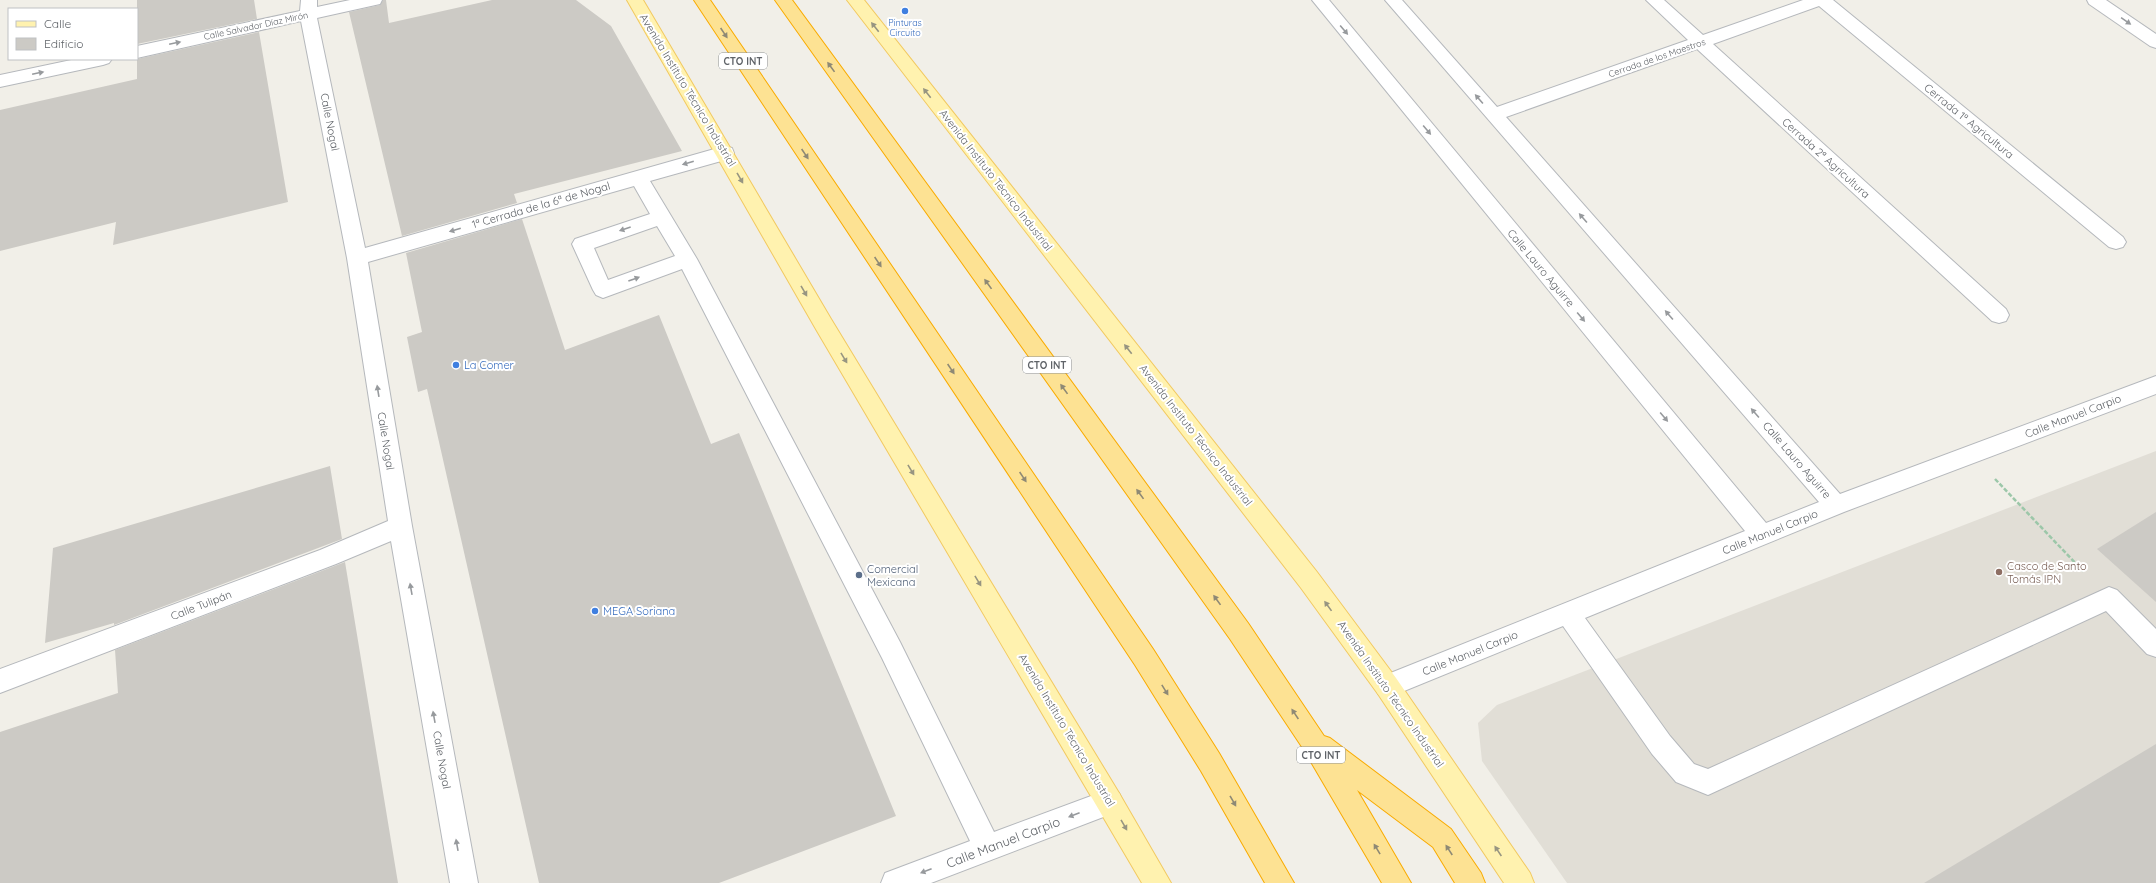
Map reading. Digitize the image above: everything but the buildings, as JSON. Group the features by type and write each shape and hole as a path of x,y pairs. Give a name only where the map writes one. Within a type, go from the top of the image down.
{"highway":[{"name":"CTO INT","path":"702,0 1144,657 1210,762 1280,883"},
{"name":"CTO INT","path":"783,0 1240,631 1313,740 1397,883"},
{"path":"1313,740 1442,838 1470,883"}],"main road":[{"name":"Avenida Instituto Técnico Industrial","path":"635,0 725,152 824,325 1157,883"},
{"name":"Avenida Instituto Técnico Industrial","path":"854,0 1309,580 1387,686 1520,883"}],"street":[{"name":"Calle Salvador Díaz Mirón","path":"138,52 309,7 374,0"},
{"name":"Calle Lauro Aguirre","path":"1320,0 1762,535"},
{"name":"Calle Lauro Aguirre","path":"1393,0 1836,506"},
{"name":"Cerrada 2ª Agricultura","path":"1654,0 1999,315"},
{"name":"Cerrada de los Maestros","path":"1493,115 1821,0"},
{"name":"Cerrada 1ª Agricultura","path":"1821,0 2116,242"},
{"path":"2095,0 2156,42"},
{"name":"Calle Nogal","path":"309,7 357,258 400,526 464,883"},
{"path":"0,82 99,60"},
{"name":"1ª Cerrada de la 6ª de Nogal","path":"357,258 725,152"},
{"path":"638,177 687,259 891,650 987,848"},
{"path":"662,217 582,244 602,290 687,259"},
{"name":"Calle Manuel Carpio","path":"1387,686 1836,506 2156,385"},
{"name":"Calle Tulipán","path":"0,681 328,557 400,526"},
{"path":"1568,614 1661,745 1685,773 1708,782 2109,598 2156,646"},
{"name":"Calle Manuel Carpio","path":"895,883 1110,802"}],"path":[{"path":"1971,454 2109,598"}],"shaded area":[{"name":"Casco de Santo Tomás IPN","path":"2156,451 2156,883 1567,883 1482,761 1478,723 1497,705"}],"place":[{"name":"Pinturas Circuito","path":"905,11"},
{"name":"La Comer","path":"456,365"},
{"name":"Casco de Santo Tomás IPN","path":"1999,572"},
{"name":"Comercial Mexicana","path":"859,575"},
{"name":"MEGA Soriana","path":"595,611"}]}
